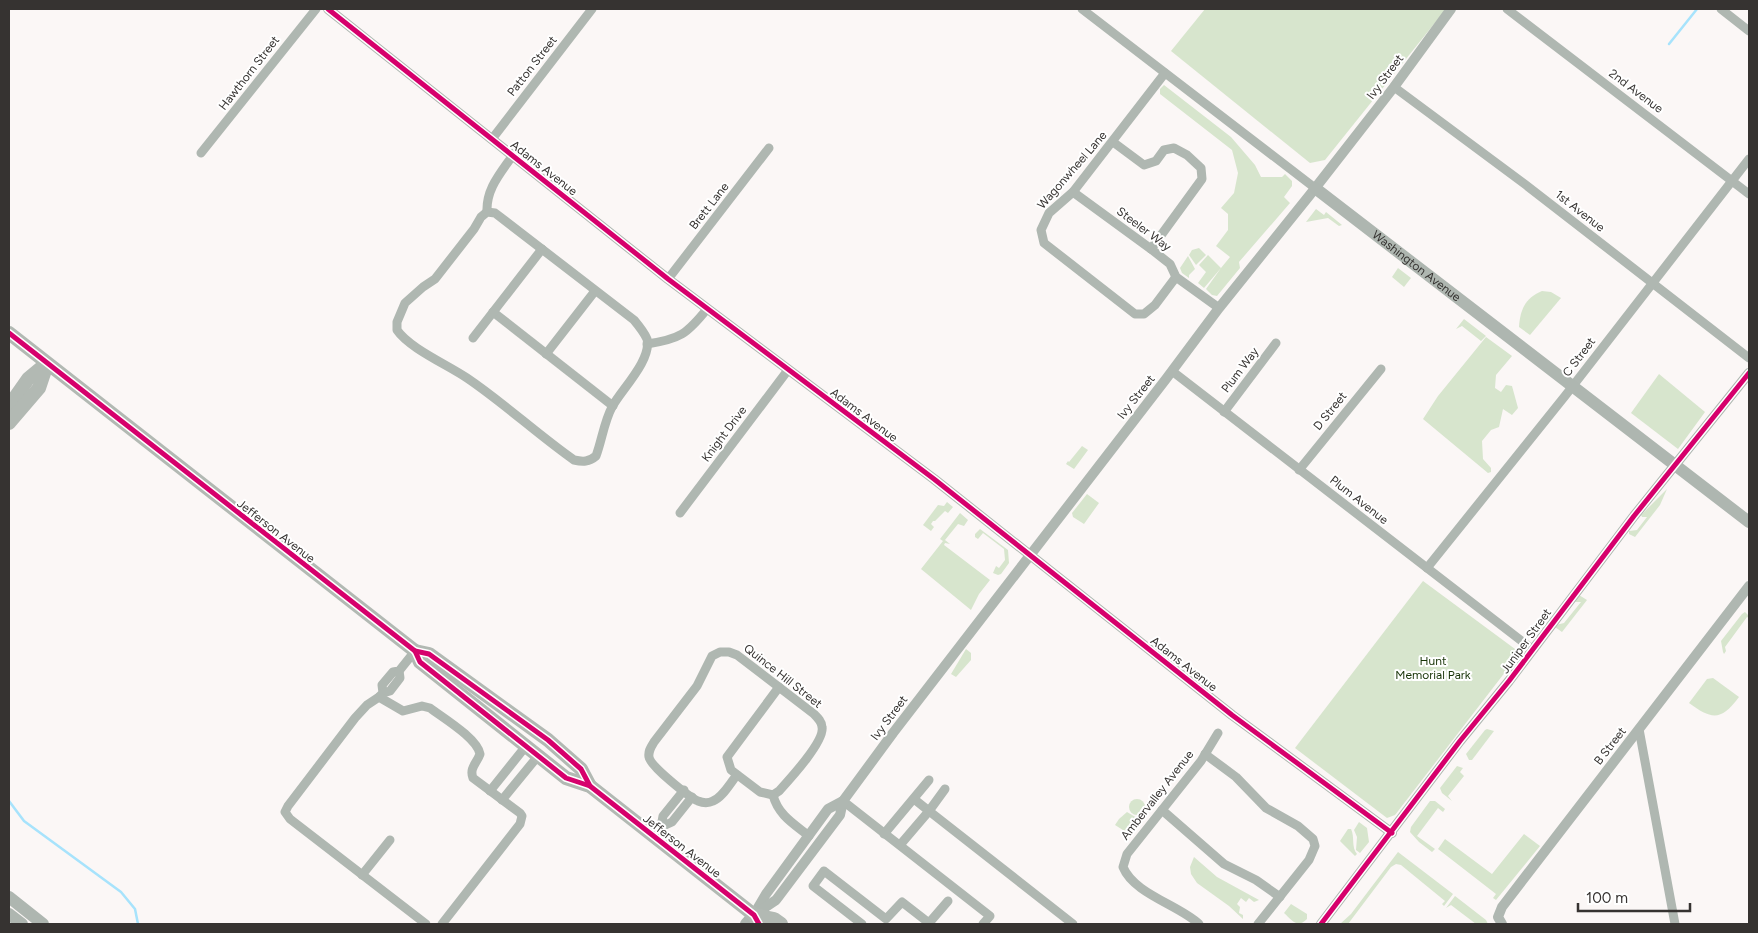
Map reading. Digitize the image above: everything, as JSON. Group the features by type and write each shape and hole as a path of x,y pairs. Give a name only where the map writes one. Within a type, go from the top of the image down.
{"main road":[{"name":"Washington Avenue","path":"1315,188 1749,522"},
{"name":"Jefferson Avenue","path":"9,334 414,651 420,662 566,778 590,786 658,832 753,921 774,919 781,924"},
{"path":"9,406 28,379 47,364"},
{"path":"9,423 39,388 47,364"},
{"name":"Jefferson Avenue","path":"414,651 429,654 548,740 582,769 590,786"},
{"path":"499,725 515,728 540,746 548,740"},
{"path":"9,897 43,924"},
{"path":"9,914 22,924"}],"street":[{"name":"Hawthorn Street","path":"202,154 316,9"},
{"name":"Adams Avenue","path":"328,9 668,279 934,479 1232,715 1392,834"},
{"name":"Patton Street","path":"492,139 592,9"},
{"name":"Washington Avenue","path":"1082,9 1315,188"},
{"name":"Ivy Street","path":"753,921 766,894 828,809 843,801 1172,371 1218,308 1394,87 1451,9"},
{"name":"2nd Avenue","path":"1507,9 1749,194"},
{"path":"1721,9 1749,31"},
{"name":"Wagonwheel Lane","path":"1165,73 1073,192 1049,213 1041,230 1044,243 1135,314 1144,314 1155,304 1176,277"},
{"name":"1st Avenue","path":"1394,87 1526,185 1749,358"},
{"path":"1113,142 1144,165 1156,161 1164,150 1174,148 1187,155 1201,168 1202,179 1150,248"},
{"name":"Brett Lane","path":"668,279 769,148"},
{"path":"487,212 487,197 493,183 513,156"},
{"name":"C Street","path":"1426,568 1572,386 1749,159"},
{"name":"Steeler Way","path":"1073,192 1150,248 1170,264 1176,277 1218,308"},
{"path":"487,212 495,213 634,320 642,330 647,344 643,361 613,406 596,456 590,461 581,462 574,460 482,389 409,342 397,330 397,322 405,303 435,278 474,229 481,217 487,212"},
{"path":"474,338 542,249"},
{"path":"546,354 595,291"},
{"path":"647,344 682,335 694,326 707,309"},
{"path":"493,312 613,406"},
{"name":"Plum Way","path":"1224,412 1276,343"},
{"name":"D Street","path":"1299,470 1380,369"},
{"name":"Knight Drive","path":"680,513 788,370"},
{"name":"Plum Avenue","path":"1172,371 1532,649"},
{"name":"Juniper Street","path":"1321,924 1392,834 1460,741 1509,681 1629,521 1749,373"},
{"name":"B Street","path":"1502,924 1498,917 1502,907 1749,586"},
{"path":"414,651 399,671 393,672 382,685 381,695 367,705 355,718 285,812 290,819 426,924"},
{"name":"Quince Hill Street","path":"684,790 653,766 649,758 650,750 654,742 697,686 712,656 720,652 726,652 737,655 814,714 822,725 820,740 783,787 773,795"},
{"path":"780,688 732,749 727,757 727,763 736,775 760,792 773,795 781,813 809,836"},
{"path":"381,695 403,711 422,706 430,708 470,738 477,745 480,754 472,768 473,778 522,816 520,824 442,924"},
{"path":"1638,729 1675,924"},
{"name":"Ambervalley Avenue","path":"1199,924 1159,900 1137,884 1125,873 1122,867 1127,854 1205,754 1218,733"},
{"path":"490,791 526,746"},
{"path":"1205,754 1236,777 1266,808 1298,826 1313,839 1315,846 1309,860 1280,897 1263,923"},
{"path":"502,800 538,756"},
{"path":"503,775 514,784"},
{"path":"658,832 663,816 684,790 699,802 707,803 716,800 736,775"},
{"path":"884,834 929,780"},
{"path":"900,846 945,789"},
{"path":"658,832 672,822 692,797"},
{"path":"914,799 1074,924"},
{"name":"Ivy Street","path":"753,921 776,900 840,815 843,801"},
{"path":"843,801 990,916 983,924"},
{"path":"1162,810 1224,864 1256,880 1280,897"},
{"path":"362,875 390,840"},
{"path":"862,924 813,886 824,871 886,919 902,902 930,924 948,901"}],"green space":[{"path":"1205,9 1446,9 1325,160 1310,163 1171,51"},
{"path":"1164,85 1231,137 1255,165 1261,177 1282,177 1285,174 1292,181 1292,186 1284,197 1290,203 1239,262 1240,268 1217,296 1212,295 1206,289 1230,257 1216,246 1228,230 1228,214 1221,208 1234,193 1238,173 1232,150 1160,94 1160,89"},
{"path":"1316,209 1324,215 1326,212 1342,225 1339,226 1328,218 1306,222"},
{"path":"1199,248 1206,255 1196,265 1189,255 1192,250"},
{"path":"1208,255 1221,268 1204,288 1198,283 1206,272 1199,265"},
{"path":"1188,256 1195,269 1189,275 1189,278 1182,273 1180,268"},
{"path":"1398,268 1411,278 1404,287 1392,277"},
{"path":"1542,291 1551,292 1561,298 1530,335 1519,327 1522,310 1531,297"},
{"path":"1464,319 1486,336 1481,341 1462,326 1456,329"},
{"path":"1486,337 1512,356 1496,375 1495,388 1501,392 1506,385 1512,386 1518,408 1512,415 1503,409 1499,427 1491,430 1482,441 1483,459 1491,468 1491,472 1488,473 1423,419 1438,396"},
{"path":"1659,374 1705,412 1678,449 1631,413"},
{"path":"1082,446 1088,450 1074,469 1066,464"},
{"path":"1667,489 1660,505 1635,537 1629,534 1629,531 1637,530 1647,517 1642,517 1641,515"},
{"path":"1087,494 1099,503 1084,524 1073,517 1072,513"},
{"path":"947,502 953,507 948,513 945,511 933,521 931,524 934,527 931,531 923,525 938,505 944,506"},
{"path":"960,513 968,520 964,526 958,524 945,540 950,544 945,543 944,545 990,580 979,594 971,610 921,569 943,541 940,539"},
{"path":"980,529 1008,550 1009,563 1001,574 993,573 996,566 999,568 1005,560 1004,549 983,533 978,539 975,537 975,534"},
{"name":"Hunt Memorial Park","path":"1423,581 1515,649 1516,658 1395,815 1387,818 1295,748"},
{"path":"1579,595 1587,600 1562,632 1555,627 1564,623 1581,602 1575,602"},
{"path":"1745,612 1749,618 1747,617 1725,647 1726,651 1724,654 1721,641"},
{"path":"966,649 971,653 971,660 956,677 951,674"},
{"path":"1713,678 1739,697 1733,705 1721,714 1710,715 1689,703 1707,679"},
{"path":"1487,729 1494,731 1472,760 1469,760 1466,754"},
{"path":"1457,766 1463,768 1460,772 1464,776 1448,796 1452,801 1442,793 1440,788"},
{"path":"1134,799 1140,799 1145,804 1143,813 1134,815 1129,810 1129,804"},
{"path":"1430,801 1435,801 1445,809 1443,812 1438,808 1417,836 1435,849 1432,852 1410,832 1411,827"},
{"path":"1127,812 1137,818 1130,831 1126,832 1115,825"},
{"path":"1359,822 1367,828 1369,842 1360,853 1356,850 1357,837 1354,830"},
{"path":"1348,829 1351,829 1352,832 1354,848 1357,854 1355,856 1340,841"},
{"path":"1524,834 1540,846 1496,900 1493,898 1496,894 1438,849 1445,839 1492,874"},
{"path":"1398,852 1453,894 1444,906 1442,904 1445,901 1401,865 1396,864 1391,867 1348,924 1340,924 1351,914"},
{"path":"1194,857 1217,877 1259,900 1254,902 1249,898 1246,902 1241,898 1237,904 1240,907 1239,913 1243,915 1243,919 1229,906 1197,883 1191,874 1190,867"},
{"path":"1455,896 1486,920 1488,924 1476,924 1451,905 1446,908"},
{"path":"1291,904 1307,914 1307,919 1297,923 1284,913"}],"waterway":[{"path":"1669,44 1697,9"},
{"path":"9,801 24,821 121,892 135,909 138,924"}],"cycle path":[{"path":"328,9 668,279 934,479 1232,715 1392,833"},
{"path":"9,333 415,651 420,662 566,778 590,786 754,915 759,924"},
{"path":"1321,924 1634,516 1749,373"},
{"path":"415,651 429,654 548,740 581,769 590,786"}]}
